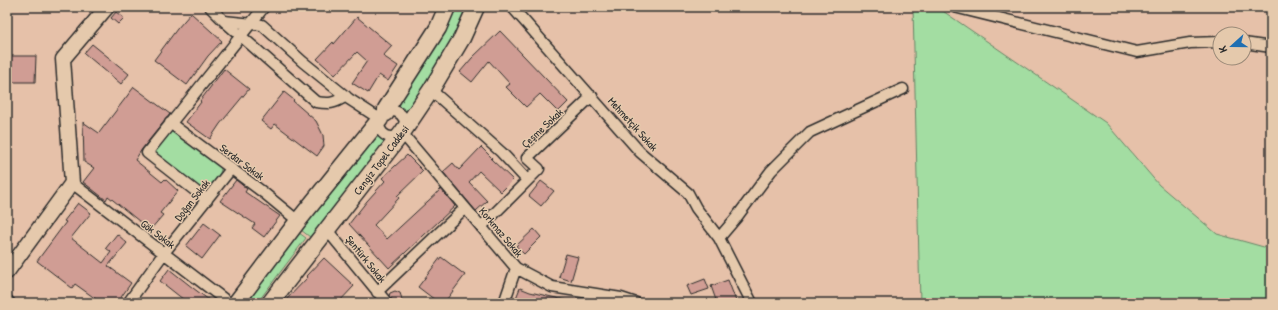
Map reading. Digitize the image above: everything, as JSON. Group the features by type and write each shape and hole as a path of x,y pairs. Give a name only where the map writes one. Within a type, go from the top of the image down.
{"main road":[{"path":"236,303 298,221 383,116 438,28 447,7"},
{"name":"Cengiz Topel Caddesi","path":"274,301 402,133 431,90 462,38 476,7"}],"street":[{"path":"7,272 72,183 63,59 107,7"},
{"path":"210,7 316,102 326,104 336,102 346,96"},
{"path":"207,200 147,153 264,7"},
{"name":"Mehmetçik Sokak","path":"512,7 640,152 688,193 696,208 719,238 752,303"},
{"path":"954,7 1137,52 1190,43 1212,42"},
{"path":"224,21 262,25 303,62 346,96 383,116"},
{"path":"1252,44 1271,47"},
{"path":"719,238 772,171 810,132 903,89"},
{"path":"431,90 501,152 527,180"},
{"name":"Çeşme Sokak","path":"481,227 539,168 527,158 592,96"},
{"path":"394,111 401,114 405,122 402,133 393,136 385,134 380,127 383,116 394,111"},
{"name":"Serdar Sokak","path":"170,123 264,193 298,221"},
{"name":"Korkmaz Sokak","path":"402,133 516,268 552,287 621,298 636,303"},
{"name":"Doğan Sokak","path":"128,303 164,254 231,169"},
{"name":"Gök Sokak","path":"72,183 229,303"},
{"path":"377,292 465,208"},
{"name":"Şentürk Sokak","path":"327,230 387,303"},
{"path":"504,303 516,268"},
{"path":"7,300 10,303"}],"green space":[{"path":"455,7 469,7 449,48 406,112 396,105"},
{"path":"913,7 937,7 1106,123 1159,185 1217,234 1271,249 1271,303 920,303"},
{"path":"171,129 221,165 218,176 205,191 157,156 155,152 156,149"},
{"path":"377,131 389,140 310,237 301,230"},
{"path":"295,230 306,238 257,303 240,303"}],"building":[{"path":"116,12 124,18 118,24 111,18"},
{"path":"191,13 222,41 208,56 187,85 154,60"},
{"path":"357,17 392,46 383,56 398,66 388,81 379,75 368,93 352,83 367,61 357,52 335,75 317,59 333,42 334,44"},
{"path":"500,31 568,102 558,112 540,94 526,107 506,87 510,84 489,61 472,82 460,72"},
{"path":"92,44 129,74 121,84 84,53"},
{"path":"7,56 36,56 35,82 7,82"},
{"path":"224,69 249,89 220,124 210,139 186,122"},
{"path":"134,87 170,114 135,160 162,182 165,179 178,191 160,213 163,215 150,230 108,196 106,200 83,182 94,168 84,162 83,122 99,133"},
{"path":"284,92 316,121 323,135 324,146 317,156 275,124 271,129 261,121"},
{"path":"481,147 513,180 501,192 479,171 469,182 487,201 476,211 443,172 453,163 459,170"},
{"path":"407,155 423,171 397,196 399,198 374,225 387,239 441,189 455,206 389,268 349,224 385,181 382,178"},
{"path":"236,180 247,189 245,192 280,216 264,237 252,228 255,224 220,201"},
{"path":"541,181 554,191 541,206 529,196"},
{"path":"78,203 91,213 71,238 103,263 111,252 106,248 117,234 127,243 108,266 131,283 117,303 93,303 96,299 75,284 72,288 37,261"},
{"path":"204,223 220,235 202,259 186,246"},
{"path":"534,229 541,237 524,254 516,246"},
{"path":"566,254 578,257 571,281 559,277"},
{"path":"441,257 465,275 444,303 439,303 418,287"},
{"path":"324,258 354,286 338,303 283,303 308,277 307,276"},
{"path":"169,269 213,303 188,303 160,281"},
{"path":"705,279 709,289 691,295 687,286"},
{"path":"728,280 736,301 730,303 717,303 711,286"},
{"path":"520,288 530,292 565,300 565,303 514,303"},
{"path":"395,291 400,293 402,299 399,303 393,303 389,296 390,293"}]}
